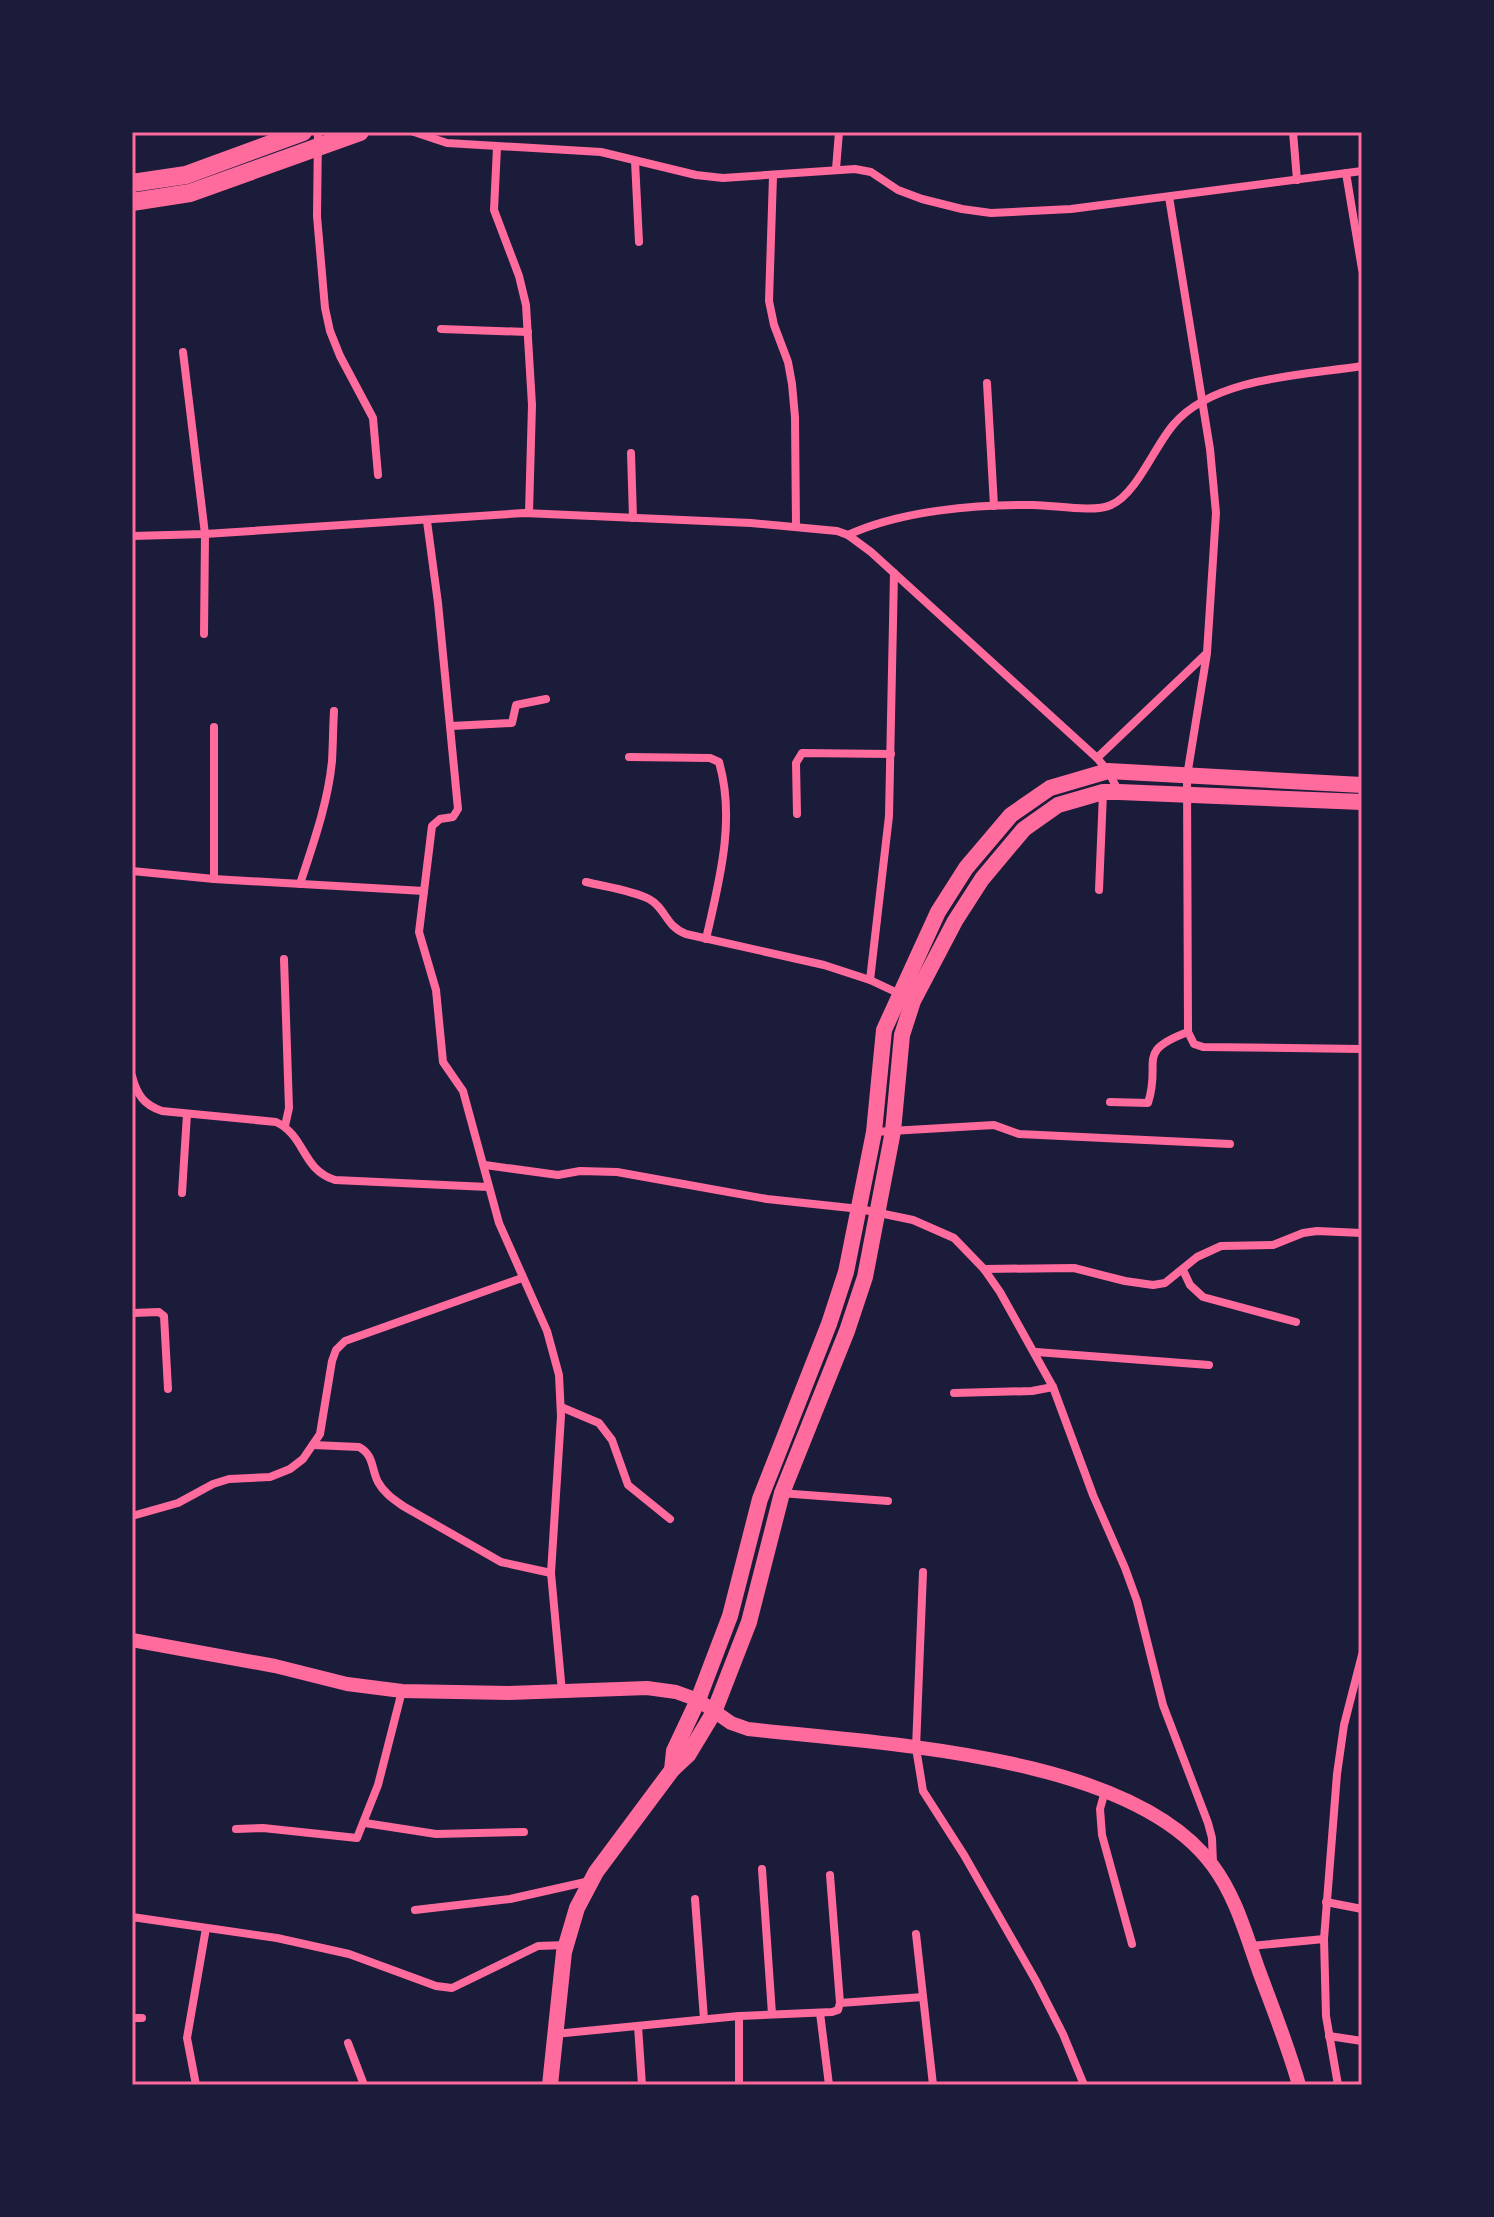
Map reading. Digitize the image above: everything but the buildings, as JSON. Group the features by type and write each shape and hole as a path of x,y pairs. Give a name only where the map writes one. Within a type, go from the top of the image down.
{"main road":[{"path":"132,183 186,175 303,132"},
{"path":"132,202 190,193 318,140 360,132"},
{"path":"550,2085 566,1945 577,1908 591,1881 672,1770 688,1755 714,1712 749,1622 782,1493 865,1277 893,1131 907,998 938,912 966,868 1011,815 1050,788 1103,764 1187,776 1362,785"},
{"path":"672,1770 674,1751 698,1700 730,1616 763,1492 829,1324 846,1272 874,1132 884,1030 975,889 1024,829 1058,805 1111,792 1362,802"}],"street":[{"path":"414,132 447,143 593,151 696,175 723,178 836,169 871,172 898,190 922,199 991,213 1071,209 1362,171"},
{"path":"836,169 839,132"},
{"path":"1293,132 1297,180"},
{"path":"318,140 317,216 325,308 340,356 373,418 378,475"},
{"path":"497,147 494,210 519,276 526,305 532,418 529,513"},
{"path":"635,161 639,242"},
{"path":"1346,173 1362,269"},
{"path":"773,176 769,301 792,384 796,526"},
{"path":"1169,197 1210,449 1216,513 1207,653 1187,776 1188,1032 1194,1044 1203,1047 1362,1049"},
{"path":"441,329 528,332"},
{"path":"183,352 205,534 204,634"},
{"path":"848,535 891,520 994,506 1110,506 1128,492 1173,424 1202,401 1264,381 1362,366"},
{"path":"987,383 994,506"},
{"path":"631,453 633,518"},
{"path":"132,536 529,513 796,526 822,528 848,535 894,573 1103,764 1111,792 1099,890"},
{"path":"427,521 458,809 453,817 440,819 432,826 419,932 436,990 443,1062 463,1091 499,1223 547,1331 559,1375 561,1407 551,1573 562,1692"},
{"path":"870,980 889,816 894,573"},
{"path":"1103,764 1207,653"},
{"path":"451,726 512,723 516,705 546,699"},
{"path":"300,884 327,792 332,763 334,711"},
{"path":"214,727 214,879"},
{"path":"797,814 796,763 802,753 891,754"},
{"path":"629,757 710,758 719,762 726,830 722,866 706,939"},
{"path":"132,871 424,891"},
{"path":"586,882 648,899 660,908 677,931 824,965 870,980 907,998"},
{"path":"284,959 289,1098 285,1126"},
{"path":"1110,1102 1148,1103 1155,1051 1165,1040 1188,1032"},
{"path":"132,1076 136,1099 162,1111 276,1122 285,1126 316,1171 335,1180 488,1187"},
{"path":"182,1193 187,1114"},
{"path":"874,1132 994,1125 1019,1134 1230,1144"},
{"path":"485,1165 558,1175 580,1171 617,1172 767,1199 860,1209 937,1228 954,1238 984,1269 1036,1352 1053,1387 1137,1601 1163,1705 1208,1823 1213,1865"},
{"path":"984,1269 1074,1268 1153,1285 1165,1283 1208,1250 1221,1246 1273,1245 1317,1231 1362,1233"},
{"path":"1183,1270 1190,1285 1203,1297 1296,1322"},
{"path":"132,1516 178,1503 229,1479 284,1474 303,1459 320,1434 332,1361 336,1350 345,1341 522,1278"},
{"path":"132,1313 159,1312 164,1316 168,1389"},
{"path":"1036,1352 1209,1365"},
{"path":"954,1393 1032,1391 1053,1387"},
{"path":"561,1407 599,1423 612,1440 628,1485 670,1519"},
{"path":"313,1445 359,1447 371,1457 380,1486 390,1498 486,1555 512,1566 551,1573"},
{"path":"763,1492 888,1501"},
{"path":"923,1572 916,1748 920,1779 927,1800 964,1855 1029,1969 1063,2034 1084,2085"},
{"path":"132,1640 275,1666 347,1684 402,1691 562,1692 647,1688 676,1692 698,1700 731,1723 748,1729 916,1748 1047,1772 1105,1790 1160,1818 1189,1840 1213,1865 1232,1897 1299,2085"},
{"path":"1338,2085 1324,1990 1326,1902 1344,1725 1362,1655"},
{"path":"236,1829 263,1828 354,1839 360,1836 378,1785 402,1691"},
{"path":"1351,1699 1362,1700"},
{"path":"1105,1790 1099,1821 1132,1944"},
{"path":"365,1823 436,1834 524,1832"},
{"path":"762,1869 772,2014"},
{"path":"554,2034 739,2016 835,2012 840,2003 830,1875"},
{"path":"415,1910 510,1899 591,1881"},
{"path":"695,1899 704,2019"},
{"path":"1326,1902 1362,1909"},
{"path":"132,1917 277,1938 349,1954 436,1986 452,1988 538,1946 566,1945"},
{"path":"196,2085 187,2038 206,1928"},
{"path":"916,1934 933,2085"},
{"path":"1250,1946 1324,1939"},
{"path":"840,2003 923,1997"},
{"path":"820,2013 829,2085"},
{"path":"739,2016 739,2085"},
{"path":"132,2018 142,2018"},
{"path":"638,2026 642,2085"},
{"path":"1329,2036 1362,2041"},
{"path":"348,2043 364,2085"}]}
